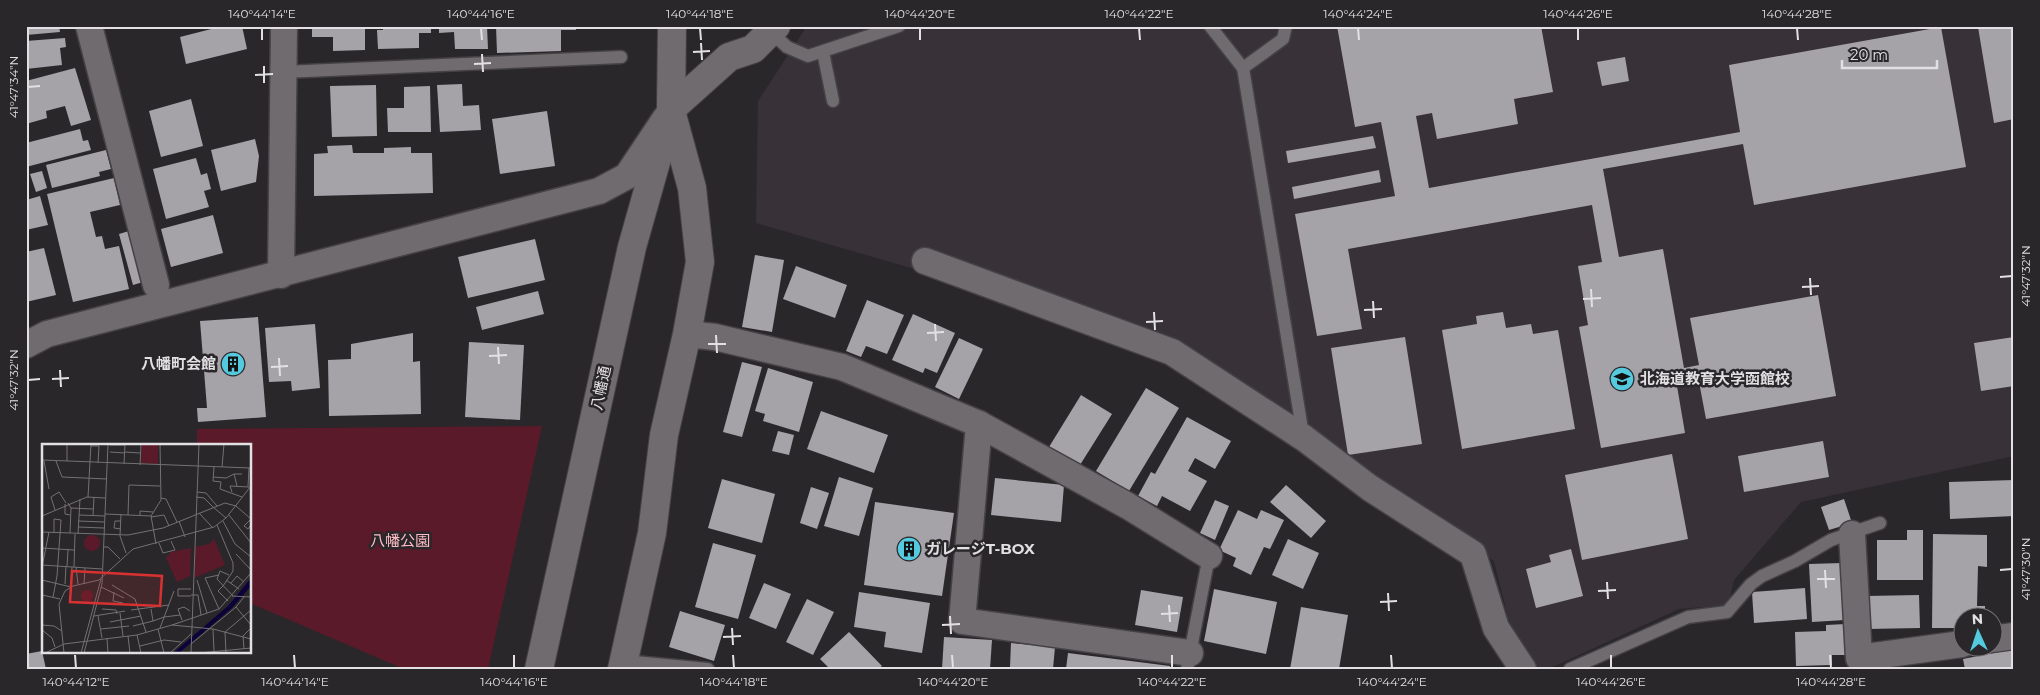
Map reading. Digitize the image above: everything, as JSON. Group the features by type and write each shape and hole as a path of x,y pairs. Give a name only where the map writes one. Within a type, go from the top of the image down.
{"street":[{"path":"88,26 156,285"},
{"path":"281,275 284,26"},
{"name":"八幡通","path":"539,669 632,247 671,109 672,26"},
{"path":"26,345 46,334 281,275 598,191 627,176 671,109 729,57 753,49 773,29"},
{"name":"八幡通","path":"623,665 652,533 664,435 687,334 700,262 692,188 671,109"},
{"path":"925,262 1172,352 1304,438 1370,488 1473,554 1496,628 1523,669"},
{"path":"687,334 715,337 842,366 979,424 1128,506 1209,556"},
{"path":"979,424 962,621 1188,661"},
{"path":"1852,534 1859,658 1952,645"}],"lane":[{"path":"773,29 787,47 808,56 899,26"},
{"path":"1210,26 1243,68 1304,438"},
{"path":"1243,68 1283,39 1286,26"},
{"path":"823,52 833,101"},
{"path":"283,72 621,57"},
{"path":"1570,669 1688,617 1726,612 1762,576 1795,561 1831,540 1880,523"},
{"path":"1188,661 1209,556"},
{"path":"623,665 708,669"}],"shaded area":[{"name":"北海道教育大学函館校","path":"807,26 2014,26 2014,456 1801,502 1734,580 1728,605 1679,609 1555,666 1538,669 1511,629 1494,561 1176,345 756,223 758,101"}],"green space":[{"name":"八幡公園","path":"542,426 488,669 404,669 251,603 251,444 197,444 197,429"}],"building":[{"path":"26,26 59,26 60,32 26,35"},
{"path":"223,26 242,26 247,49 186,64 180,37"},
{"path":"312,26 365,26 365,50 333,51 333,37 312,37"},
{"path":"383,26 431,26 431,33 419,33 419,48 378,49 377,30 383,30"},
{"path":"439,26 487,26 488,49 455,49 454,32 439,33"},
{"path":"496,26 576,26 576,30 561,30 561,51 497,53"},
{"path":"1337,26 1541,26 1553,92 1514,99 1518,124 1437,139 1432,113 1416,116 1429,188 1740,132 1729,65 1941,27 1966,167 1754,205 1743,144 1603,169 1619,257 1663,249 1684,368 1699,365 1690,318 1818,295 1836,396 1706,419 1699,382 1677,386 1685,433 1601,448 1579,327 1588,325 1578,266 1602,262 1592,205 1348,249 1362,329 1317,336 1295,214 1395,196 1381,122 1355,127"},
{"path":"2014,26 2014,119 1994,123 1978,27"},
{"path":"65,38 66,47 60,48 62,65 26,69 26,41"},
{"path":"1625,57 1629,81 1602,86 1597,62"},
{"path":"75,68 91,120 71,126 65,106 46,111 47,118 26,124 26,81"},
{"path":"462,84 463,106 479,105 481,130 440,132 437,85"},
{"path":"376,85 377,136 332,137 330,86"},
{"path":"430,86 431,132 388,132 387,108 404,108 404,87"},
{"path":"191,99 203,146 161,157 149,111"},
{"path":"547,111 555,166 500,174 492,119"},
{"path":"80,129 83,141 88,140 91,150 26,167 26,143"},
{"path":"1373,136 1376,148 1288,163 1286,151"},
{"path":"255,139 259,156 256,182 221,191 211,150"},
{"path":"352,145 353,153 384,153 384,148 411,147 411,153 432,153 433,193 314,196 314,154 328,153 327,146"},
{"path":"106,150 111,169 99,172 100,176 52,188 46,165"},
{"path":"196,158 201,175 207,173 211,189 204,191 209,207 166,219 153,169"},
{"path":"1379,170 1381,182 1294,199 1292,187"},
{"path":"42,171 47,188 36,192 30,174"},
{"path":"114,178 120,205 90,212 96,237 102,236 105,249 119,246 129,289 73,302 47,194"},
{"path":"40,196 48,225 26,230 26,200"},
{"path":"213,215 223,253 171,267 161,229"},
{"path":"129,231 143,282 133,285 119,234"},
{"path":"535,239 545,280 468,298 458,257"},
{"path":"44,248 56,295 26,302 26,252"},
{"path":"755,255 784,260 772,332 742,327"},
{"path":"796,266 847,285 835,318 783,299"},
{"path":"538,291 544,314 482,330 476,307"},
{"path":"867,300 904,315 887,354 866,346 861,357 846,351"},
{"path":"1503,312 1506,328 1531,324 1533,334 1558,330 1575,429 1462,449 1442,330 1477,324 1476,316"},
{"path":"913,314 955,333 937,373 925,368 923,373 892,360"},
{"name":"八幡町会館","path":"258,317 266,417 198,422 197,408 207,408 200,321"},
{"path":"315,324 320,388 292,391 291,381 269,382 265,328"},
{"path":"413,333 413,362 420,361 421,414 329,416 328,360 351,359 351,344"},
{"path":"1405,337 1422,444 1348,455 1331,348"},
{"path":"2014,337 2014,386 1981,391 1974,343"},
{"path":"959,338 983,349 959,399 935,387"},
{"path":"469,342 524,345 520,420 465,417"},
{"path":"742,362 762,367 742,437 723,432"},
{"path":"768,368 813,382 799,432 763,421 765,414 755,411"},
{"path":"1146,388 1179,408 1129,491 1096,471"},
{"path":"1081,395 1112,414 1080,465 1049,447"},
{"path":"821,411 888,435 874,473 807,449"},
{"path":"1187,417 1231,441 1215,469 1195,458 1188,471 1207,481 1190,511 1162,496 1157,506 1138,496 1151,472 1155,474"},
{"path":"778,431 794,435 789,455 772,451"},
{"path":"1823,441 1829,477 1744,492 1738,456"},
{"path":"1672,454 1688,539 1582,560 1565,475"},
{"path":"839,477 873,488 859,536 824,526"},
{"path":"995,478 1064,485 1061,522 991,515"},
{"path":"722,479 775,494 762,543 708,528"},
{"path":"2014,480 2014,516 1950,519 1949,482"},
{"path":"1286,485 1326,521 1311,538 1270,502"},
{"path":"811,487 829,493 817,529 800,523"},
{"path":"1844,499 1852,523 1829,530 1821,507"},
{"path":"1215,500 1229,506 1215,540 1200,533"},
{"name":"ガレージT-BOX","path":"875,502 954,513 942,596 864,585"},
{"path":"1238,510 1257,519 1261,510 1284,520 1270,549 1264,547 1251,575 1233,566 1236,558 1219,550"},
{"path":"1907,530 1923,530 1923,580 1877,580 1877,540 1907,540"},
{"path":"1933,534 1987,535 1987,567 1978,566 1977,606 1985,606 1985,608 1952,608 1952,628 1932,628"},
{"path":"1288,539 1319,553 1303,589 1272,575"},
{"path":"713,543 756,555 738,619 695,607"},
{"path":"1571,549 1583,596 1536,608 1526,569 1551,562 1549,555"},
{"path":"1842,563 1845,620 1812,622 1809,564"},
{"path":"764,583 791,594 776,629 749,618"},
{"path":"1805,588 1807,619 1754,623 1752,592"},
{"path":"1214,589 1277,602 1266,654 1204,641"},
{"path":"1141,590 1183,597 1177,632 1135,625"},
{"path":"859,592 930,603 922,653 884,647 886,632 854,627"},
{"path":"1919,595 1920,628 1867,629 1866,596"},
{"path":"807,599 834,612 813,655 786,642"},
{"path":"1301,607 1348,615 1339,669 1290,669"},
{"path":"680,611 725,625 714,661 669,647"},
{"path":"1846,624 1847,655 1832,655 1832,665 1796,666 1795,632 1826,631 1826,625"},
{"path":"849,632 882,666 878,669 830,669 820,659"},
{"path":"944,637 992,640 990,669 942,669"},
{"path":"1011,643 1055,647 1053,669 1010,667"},
{"path":"2014,649 2014,669 1965,669 1963,659 2002,658 2002,651"},
{"path":"42,651 46,669 26,669 26,654"},
{"path":"1068,653 1170,666 1170,669 1066,669"}],"place":[{"name":"八幡町会館","path":"233,364"},
{"name":"北海道教育大学函館校","path":"1622,379"},
{"name":"ガレージT-BOX","path":"909,549"}]}
